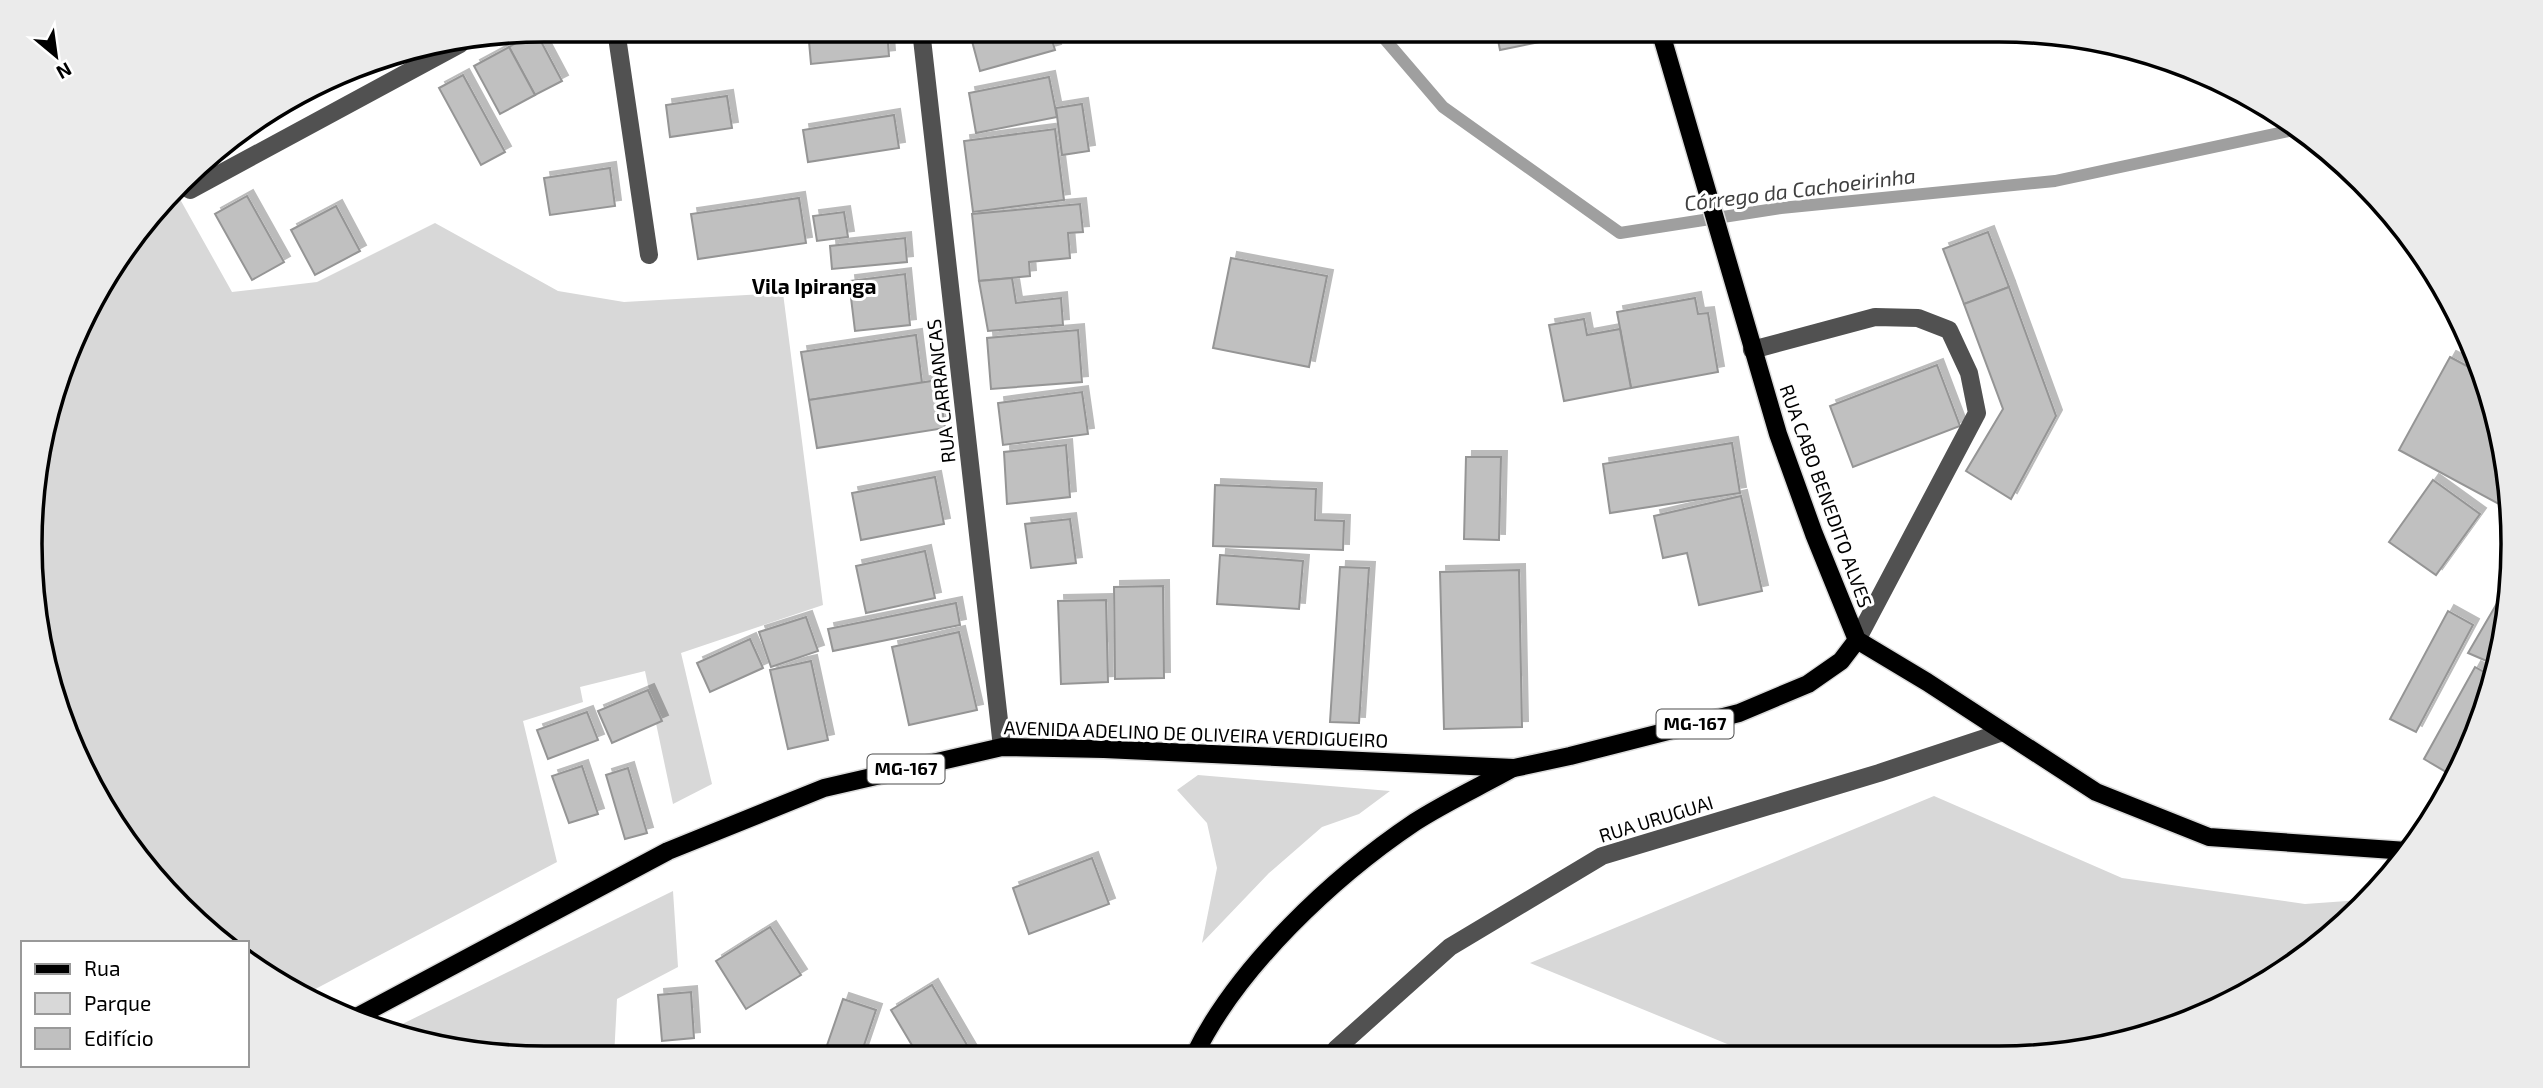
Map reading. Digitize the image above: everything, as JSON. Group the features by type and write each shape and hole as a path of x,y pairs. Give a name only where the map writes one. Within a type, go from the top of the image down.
{"main road":[{"name":"RUA CABO BENEDITO ALVES","path":"1664,42 1778,434 1814,534 1857,640 2096,792 2209,836 2397,850"},
{"name":"AVENIDA ADELINO DE OLIVEIRA VERDIGUEIRO","path":"365,1013 668,851 824,788 1002,747 1144,750 1514,768 1739,713 1808,684 1841,661 1857,640"},
{"path":"1199,1046 1209,1026 1266,953 1331,887 1362,860 1417,821 1514,768"}],"street":[{"path":"618,42 649,255"},
{"name":"RUA CARRANCAS","path":"922,42 1002,747"},
{"path":"190,190 445,52"},
{"path":"1752,350 1875,317 1918,318 1949,330 1969,373 1977,413 1857,640"},
{"name":"RUA URUGUAI","path":"1339,1046 1450,947 1602,856 1879,773 2003,732"}],"green space":[{"path":"180,199 232,292 317,282 435,223 558,291 624,302 783,293 823,605 681,653 712,784 673,804 645,671 580,687 583,702 523,721 557,862 314,990 248,949 248,941 237,941 189,899 146,850 109,795 80,736 59,674 52,642 43,577 46,478 59,414 80,352 94,322 127,265"},
{"path":"1198,775 1390,791 1359,814 1322,827 1269,873 1202,943 1217,868 1207,823 1177,790"},
{"path":"1934,796 2122,878 2305,904 2352,901 2305,942 2278,961 2250,979 2191,1008 2129,1029 2065,1042 2032,1045 1732,1046 1530,963"},
{"path":"673,891 678,967 617,999 615,1046 478,1042 401,1025"}],"building":[{"path":"541,42 562,81 535,95 509,47 516,43"},
{"path":"809,42 888,42 889,56 811,64"},
{"path":"972,42 1053,42 1055,50 980,71"},
{"path":"1498,42 1540,42 1500,50"},
{"path":"509,47 535,95 500,114 474,66"},
{"path":"463,75 505,152 481,165 439,88"},
{"path":"1049,77 1057,117 976,133 969,93"},
{"path":"727,96 732,128 670,137 666,105"},
{"path":"1082,104 1089,151 1062,155 1056,108"},
{"path":"894,115 899,148 808,162 803,130"},
{"path":"1055,129 1064,200 973,212 964,141"},
{"path":"610,168 615,206 550,215 544,178"},
{"path":"247,196 284,262 252,280 215,214"},
{"path":"799,198 806,243 698,259 691,214"},
{"path":"1080,204 1083,232 1068,233 1070,258 1029,262 1030,276 979,281 972,214"},
{"path":"336,206 360,251 315,275 291,230"},
{"path":"844,212 848,237 817,241 813,216"},
{"path":"1988,232 2009,287 1964,304 1943,249"},
{"path":"905,238 907,262 832,269 830,246"},
{"path":"1231,258 1327,276 1309,367 1213,348"},
{"path":"905,274 910,325 855,331 849,281"},
{"path":"1012,278 1016,303 1061,298 1063,325 988,331 979,281"},
{"path":"2009,287 2056,416 2011,499 1966,471 2003,409 1964,304"},
{"path":"1695,298 1698,314 1708,313 1718,372 1631,388 1617,312"},
{"path":"1584,319 1587,335 1620,329 1631,388 1564,401 1549,325"},
{"path":"1078,330 1082,382 991,389 987,338"},
{"path":"916,335 922,383 809,400 801,352"},
{"path":"2450,357 2468,367 2484,414 2499,504 2399,450"},
{"path":"1937,365 1960,426 1853,467 1830,406"},
{"path":"938,380 945,428 817,448 809,400"},
{"path":"1082,392 1088,434 1003,445 998,403"},
{"path":"1732,443 1740,493 1610,513 1603,464"},
{"path":"1066,445 1070,497 1007,504 1004,452"},
{"path":"1466,457 1501,457 1499,540 1464,539"},
{"path":"935,477 944,524 861,540 852,493"},
{"path":"2433,480 2480,514 2436,575 2389,542"},
{"path":"1215,485 1316,489 1315,520 1344,521 1343,550 1213,546"},
{"path":"1741,496 1762,591 1699,605 1687,553 1663,558 1654,516"},
{"path":"1070,519 1076,563 1031,568 1025,524"},
{"path":"925,551 935,598 866,613 856,566"},
{"path":"1220,555 1303,561 1299,609 1217,604"},
{"path":"1340,567 1369,568 1359,723 1330,722"},
{"path":"1519,570 1522,727 1444,729 1440,572"},
{"path":"1163,586 1164,678 1115,679 1114,587"},
{"path":"1106,600 1108,682 1061,684 1058,601"},
{"path":"2498,602 2487,661 2468,653"},
{"path":"956,603 960,625 833,651 828,629"},
{"path":"2448,611 2473,625 2416,732 2390,719"},
{"path":"806,617 818,651 771,667 759,632"},
{"path":"959,632 977,710 909,725 892,647"},
{"path":"750,639 763,668 710,692 697,663"},
{"path":"811,661 828,740 788,749 770,670"},
{"path":"2475,667 2484,672 2463,736 2446,772 2424,759"},
{"path":"648,690 662,721 612,743 598,711"},
{"path":"587,712 598,740 548,759 537,730"},
{"path":"582,766 598,814 569,823 552,776"},
{"path":"628,768 647,833 625,839 606,775"},
{"path":"1092,858 1109,904 1029,934 1013,888"},
{"path":"770,927 801,975 746,1009 716,961"},
{"path":"932,985 968,1046 912,1046 891,1010"},
{"path":"691,992 694,1038 662,1041 658,995"},
{"path":"843,999 876,1010 864,1046 827,1046"}],"waterway":[{"name":"Córrego da Cachoeirinha","path":"1387,42 1443,107 1620,233 1781,208 2055,181 2285,132"}],"district":[{"name":"Vila Ipiranga","path":"814,287"}]}
